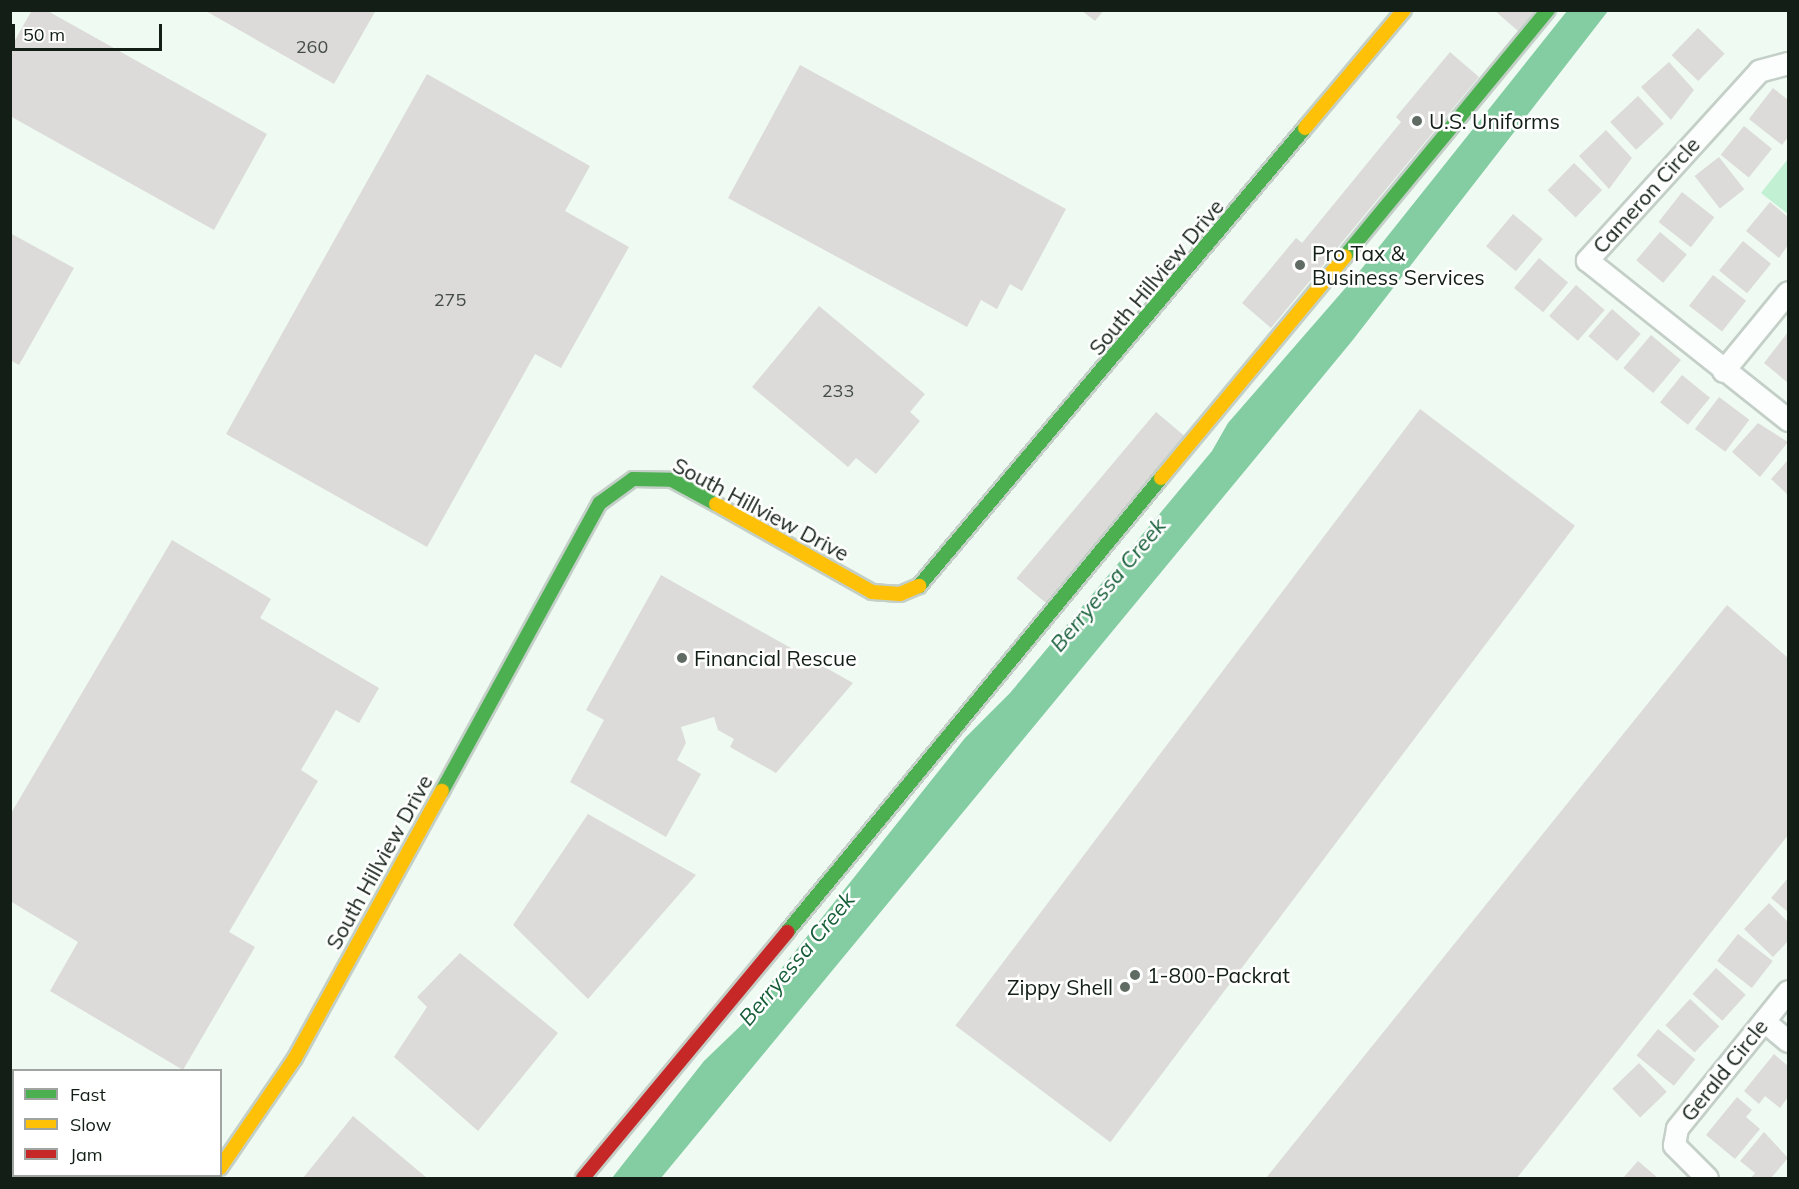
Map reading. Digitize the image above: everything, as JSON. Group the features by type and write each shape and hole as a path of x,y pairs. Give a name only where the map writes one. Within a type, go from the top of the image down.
{"street":[{"name":"South Hillview Drive","path":"222,1165 295,1058 600,503 633,479 672,480 872,592 900,594 915,590 936,571 1404,10"},
{"path":"583,1179 1548,10"},
{"name":"Cameron Circle","path":"1788,63 1759,71 1587,260 1723,371 1788,420"},
{"path":"1723,371 1788,292"},
{"name":"Gerald Circle","path":"1707,1179 1674,1145 1677,1128 1788,991"},
{"path":"1764,1021 1788,1041"}],"shaded area":[{"path":"1788,159 1788,214 1761,193"}],"water":[{"name":"Berryessa Creek","path":"1567,11 1608,11 1352,341 661,1178 612,1178 704,1061 757,1010 774,978 965,738 1010,693 1212,451 1228,423 1355,277"}],"building":[{"path":"32,10 46,10 267,134 214,230 10,116 10,49"},
{"path":"204,10 376,10 334,84"},
{"path":"1081,10 1104,10 1095,21"},
{"path":"1494,10 1535,10 1518,31"},
{"path":"1698,28 1725,54 1698,81 1672,55"},
{"path":"1450,52 1479,77 1271,328 1242,303 1296,238 1302,243 1401,122 1396,117"},
{"path":"1669,62 1694,90 1671,120 1641,87"},
{"path":"800,65 1066,209 1022,291 1010,284 997,309 981,300 967,327 728,198"},
{"path":"427,74 590,166 565,211 629,247 561,368 535,354 427,547 226,434"},
{"path":"1773,88 1788,100 1788,137 1782,145 1749,119"},
{"path":"1638,96 1664,124 1636,150 1610,122"},
{"path":"1744,126 1772,149 1749,177 1721,155"},
{"path":"1606,130 1632,158 1609,189 1579,156"},
{"path":"1719,157 1744,189 1720,208 1695,176"},
{"path":"1574,163 1602,190 1576,217 1548,190"},
{"path":"1682,192 1714,217 1691,247 1659,222"},
{"path":"1770,202 1788,217 1788,245 1779,258 1746,231"},
{"path":"1513,214 1543,239 1516,271 1486,246"},
{"path":"1660,232 1687,254 1663,283 1636,260"},
{"path":"10,233 74,268 19,365 10,360"},
{"path":"1743,241 1771,264 1747,293 1719,271"},
{"path":"1539,258 1568,282 1543,312 1514,288"},
{"path":"1713,275 1746,301 1722,332 1689,306"},
{"path":"1576,285 1605,310 1578,341 1549,316"},
{"path":"819,306 925,394 910,412 920,421 876,474 856,458 848,467 752,387"},
{"path":"1612,309 1641,334 1617,361 1588,336"},
{"path":"1788,332 1788,383 1764,363"},
{"path":"1651,335 1681,360 1653,393 1623,368"},
{"path":"1682,375 1710,398 1688,425 1660,402"},
{"path":"1719,397 1749,420 1725,452 1695,429"},
{"path":"1420,409 1575,526 1110,1142 955,1026"},
{"path":"1156,412 1185,436 1046,603 1017,578"},
{"path":"1758,423 1788,442 1760,477 1732,452"},
{"path":"1788,460 1788,495 1771,479"},
{"path":"172,540 271,599 260,618 379,688 359,723 336,710 301,770 318,781 229,932 255,947 184,1069 50,991 78,942 10,901 10,815"},
{"path":"661,575 853,683 776,773 730,747 734,739 718,730 714,717 681,727 686,743 677,760 701,774 666,837 570,782 604,720 586,710"},
{"path":"1727,605 1788,658 1788,835 1517,1178 1266,1178"},
{"path":"588,814 696,875 588,999 513,925"},
{"path":"1788,878 1788,912 1771,898"},
{"path":"1769,903 1788,922 1788,941 1773,957 1744,929"},
{"path":"1738,934 1773,961 1752,988 1717,961"},
{"path":"460,953 558,1033 478,1131 394,1057 427,1007 417,997"},
{"path":"1716,968 1746,995 1722,1021 1693,994"},
{"path":"1690,999 1719,1026 1695,1053 1665,1025"},
{"path":"1658,1029 1695,1059 1674,1086 1637,1055"},
{"path":"1774,1054 1788,1066 1788,1097 1780,1108 1765,1096 1759,1104 1744,1091"},
{"path":"1639,1063 1667,1092 1640,1117 1612,1089"},
{"path":"1737,1097 1752,1110 1746,1117 1760,1129 1735,1159 1706,1135"},
{"path":"353,1116 427,1178 303,1178"},
{"path":"1764,1132 1788,1158 1771,1178 1751,1178 1755,1173 1740,1161"},
{"path":"1638,1161 1658,1178 1623,1178"}],"traffic: fast":[{"path":"1345,256 1548,10"},
{"path":"919,586 1305,128"},
{"path":"787,932 1161,478"},
{"path":"442,791 600,503 633,479 672,480 716,504"}],"traffic: slow":[{"path":"1305,128 1404,10"},
{"path":"1161,478 1345,256"},
{"path":"716,504 872,592 900,594 919,586"},
{"path":"222,1165 295,1058 442,791"}],"traffic: jam":[{"path":"583,1178 787,932"}],"place":[{"name":"U.S. Uniforms","path":"1417,121"},
{"name":"Pro Tax & Business Services","path":"1300,265"},
{"name":"Financial Rescue","path":"682,658"},
{"name":"1-800-Packrat","path":"1135,975"},
{"name":"Zippy Shell","path":"1125,987"}]}
